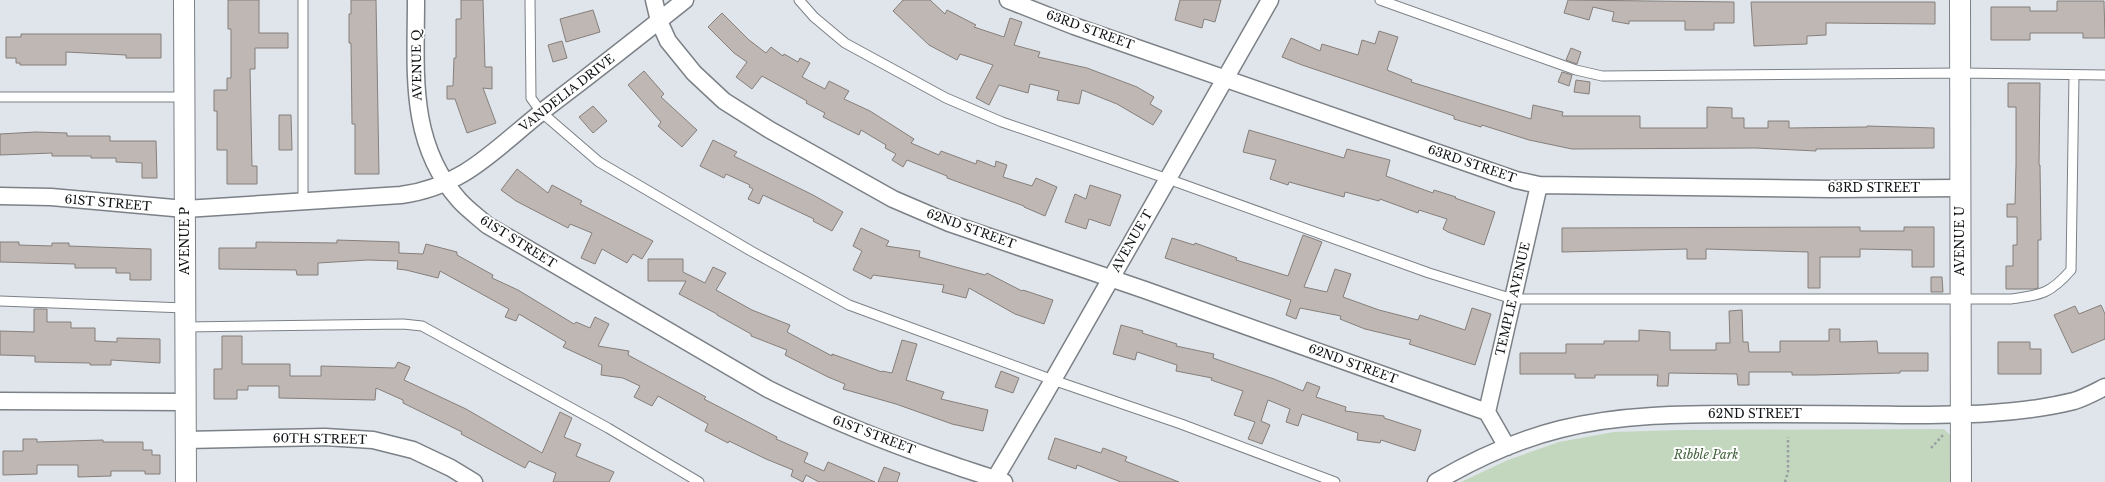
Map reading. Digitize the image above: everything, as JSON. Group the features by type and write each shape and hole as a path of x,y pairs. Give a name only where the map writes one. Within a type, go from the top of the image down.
{"street":[{"name":"AVENUE P","path":"184,0 186,482"},
{"name":"AVENUE Q","path":"416,0 416,97 423,135 438,171 446,183"},
{"name":"62ND STREET","path":"654,0 659,21 668,41 694,73 724,100 770,130 893,199 949,223 1111,278 1487,412"},
{"name":"VANDELIA DRIVE","path":"446,183 476,167 541,112 685,0"},
{"name":"63RD STREET","path":"1008,0 1074,26 1516,180 1539,185 1960,188"},
{"name":"AVENUE T","path":"997,481 1270,0"},
{"name":"AVENUE U","path":"1960,0 1961,482"},
{"name":"61ST STREET","path":"0,196 50,197 185,209 401,195 425,192 446,183 459,201 487,225 768,389 844,425 997,481"},
{"name":"TEMPLE AVENUE","path":"1487,412 1539,185"},
{"name":"62ND STREET","path":"1507,447 1561,429 1635,417 1693,414 1961,414 2022,411 2075,400 2105,387"},
{"path":"0,401 186,402"},
{"path":"1436,482 1507,447 1487,412"},
{"name":"60TH STREET","path":"186,440 325,437 373,440 413,450 451,468 474,482"}],"lane":[{"path":"303,0 303,201"},
{"path":"530,0 531,98 541,112 599,162 848,305 1053,380 1181,424 1335,482"},
{"path":"799,0 814,17 845,43 946,98 1002,122 1168,179 1429,273 1513,299 2011,299 2041,295 2062,280 2071,270 2074,75"},
{"path":"1380,0 1576,70 1602,76 1960,73 2105,75"},
{"path":"0,97 185,97"},
{"path":"0,300 185,317 422,326 608,428 699,482"}],"path":[{"path":"1931,448 1946,433"},
{"path":"1785,482 1788,472 1788,437"}],"green space":[{"name":"Ribble Park","path":"1944,429 1951,436 1951,482 1461,482 1508,460 1559,442 1614,432"}],"building":[{"path":"228,0 259,0 259,33 288,33 288,48 255,48 255,69 250,69 252,166 257,166 257,184 227,184 227,150 217,150 217,111 214,111 214,90 227,90 227,78 231,78 231,29 228,29"},
{"path":"351,0 376,0 379,174 355,174 355,124 352,124 351,43 349,43"},
{"path":"461,0 483,0 485,67 492,67 492,89 483,88 496,123 467,133 455,99 447,99 447,86 453,86 454,58 456,58 456,19 461,19"},
{"path":"903,0 930,0 945,14 947,10 976,25 974,27 1004,37 1010,18 1022,22 1014,45 1040,52 1038,57 1087,68 1137,87 1154,97 1150,104 1162,111 1153,125 1117,104 1082,90 1079,104 1057,100 1059,91 1030,84 1028,93 999,85 989,105 976,98 993,65 960,54 957,60 929,45 893,11"},
{"path":"1180,0 1221,0 1215,22 1204,19 1202,28 1175,20"},
{"path":"1568,0 1734,2 1734,23 1714,23 1714,30 1685,30 1685,21 1629,21 1629,24 1612,21 1614,12 1593,7 1589,20 1564,13"},
{"path":"2057,1 2104,1 2105,38 2083,38 2083,33 2030,33 2030,40 1991,40 1991,7 2030,7 2030,11 2057,11"},
{"path":"1751,2 1935,2 1935,24 1826,23 1826,35 1807,36 1807,44 1754,46"},
{"path":"593,10 600,32 566,42 560,19"},
{"path":"722,13 749,40 766,53 771,47 783,56 784,54 798,62 800,58 810,63 802,77 825,89 829,81 849,91 844,99 870,111 914,139 911,143 939,155 941,151 976,164 977,160 995,167 996,161 1007,165 1003,177 1032,186 1036,178 1057,187 1045,216 1024,206 947,178 947,176 907,160 903,167 892,160 896,154 885,148 886,145 861,130 859,135 823,117 825,113 762,76 752,89 736,77 747,62 734,53 708,27"},
{"path":"1379,31 1398,37 1387,70 1412,80 1411,82 1531,119 1533,105 1563,112 1562,116 1640,116 1640,128 1707,128 1707,107 1732,108 1732,118 1744,118 1744,128 1768,128 1768,121 1789,121 1789,128 1867,126 1934,128 1934,148 1816,149 1816,151 1756,148 1572,149 1529,140 1482,125 1481,127 1454,119 1454,116 1282,57 1291,38 1320,51 1322,44 1358,55 1362,40 1375,44"},
{"path":"21,34 161,34 161,58 126,58 126,55 66,52 66,65 20,65 20,63 16,63 16,58 6,58 6,37 21,37"},
{"path":"562,41 567,58 553,62 548,45"},
{"path":"1571,48 1581,52 1577,64 1566,60"},
{"path":"644,71 664,94 661,97 697,130 682,147 658,126 661,122 628,85"},
{"path":"1562,72 1572,75 1569,86 1558,82"},
{"path":"1576,80 1590,82 1589,94 1574,92"},
{"path":"2008,83 2040,83 2039,165 2041,240 2038,240 2038,288 2034,289 2006,289 2006,266 2013,266 2013,245 2017,245 2017,217 2007,217 2007,204 2015,204 2016,165 2016,107 2008,107"},
{"path":"593,106 607,121 593,133 579,117"},
{"path":"279,115 291,115 292,150 279,150"},
{"path":"1249,130 1344,158 1347,149 1390,160 1386,176 1433,193 1434,190 1456,197 1495,212 1484,245 1448,232 1443,229 1447,219 1419,210 1418,213 1380,199 1379,201 1345,192 1344,197 1289,182 1288,185 1270,179 1276,160 1243,152"},
{"path":"67,133 67,136 110,136 110,141 156,141 157,178 142,178 142,163 116,162 116,158 52,156 52,153 0,155 0,134"},
{"path":"713,140 737,152 734,156 843,212 832,231 813,221 814,219 763,195 759,204 748,199 753,189 749,187 750,185 726,174 724,178 700,166"},
{"path":"517,169 548,193 552,185 582,201 580,204 653,241 642,259 633,254 627,263 602,249 595,264 581,258 592,233 570,224 568,228 516,201 501,190"},
{"path":"1090,185 1121,195 1110,226 1089,219 1086,229 1065,222 1075,194 1086,199"},
{"path":"1860,227 1860,231 1904,231 1904,227 1934,227 1934,267 1912,267 1912,250 1860,249 1860,257 1820,257 1820,288 1808,288 1808,252 1706,249 1706,259 1687,259 1687,249 1562,252 1562,228"},
{"path":"861,228 889,241 886,246 920,251 919,257 985,275 987,273 1022,291 1053,300 1044,324 1015,314 969,288 966,298 942,292 944,285 873,275 871,279 853,270 862,251 853,246"},
{"path":"1303,235 1322,242 1304,287 1327,292 1335,269 1351,274 1343,297 1379,310 1418,320 1420,315 1465,330 1472,308 1491,314 1475,365 1409,344 1411,340 1365,329 1340,319 1341,316 1300,308 1296,319 1286,315 1291,300 1165,258 1172,238 1194,245 1195,243 1237,258 1236,260 1288,276"},
{"path":"337,240 399,242 399,253 423,254 426,244 457,252 457,255 493,275 492,278 518,290 574,324 576,322 590,328 595,317 609,324 598,346 629,351 628,355 706,397 704,399 777,437 776,439 808,453 804,462 824,471 828,462 875,482 819,482 806,475 803,482 791,476 793,470 729,441 728,443 705,431 708,424 658,396 652,406 634,397 640,386 623,378 601,375 602,365 563,347 566,342 519,314 516,321 505,317 509,309 440,271 438,278 397,269 398,261 368,260 318,263 318,275 297,275 296,270 219,269 219,248 256,248 256,242 337,243"},
{"path":"0,242 19,242 19,245 52,246 52,243 69,243 69,246 151,249 151,280 130,280 130,273 116,273 116,268 75,268 75,264 0,262"},
{"path":"648,259 683,259 683,272 705,283 713,267 726,273 716,290 752,310 790,325 787,332 832,356 832,354 882,372 892,373 902,340 917,344 906,380 944,392 941,399 988,410 983,431 952,424 896,404 843,389 845,384 785,355 787,350 751,336 751,334 717,314 679,294 686,281 648,281"},
{"path":"1931,277 1942,277 1943,292 1931,292"},
{"path":"2101,305 2105,314 2105,339 2072,353 2054,315 2075,306 2079,314"},
{"path":"34,309 47,309 47,322 71,322 71,328 95,328 95,341 117,342 117,338 160,339 160,363 111,360 111,365 90,365 90,363 35,362 35,356 0,355 0,331 34,332"},
{"path":"1742,310 1743,342 1748,342 1749,352 1780,352 1780,341 1829,341 1829,329 1840,329 1840,342 1877,341 1878,353 1928,353 1928,371 1815,375 1792,375 1792,372 1749,372 1749,385 1738,385 1737,374 1669,373 1668,386 1657,386 1658,375 1595,375 1595,378 1575,378 1575,374 1520,374 1520,353 1566,353 1566,344 1604,344 1604,341 1639,341 1639,330 1670,332 1670,350 1716,350 1716,343 1730,343 1729,311"},
{"path":"1121,325 1143,331 1142,333 1177,344 1176,346 1214,354 1213,358 1303,391 1307,382 1320,387 1316,397 1346,407 1345,411 1384,416 1384,418 1421,430 1415,451 1381,440 1380,443 1357,440 1358,433 1302,414 1298,426 1286,422 1290,409 1268,400 1261,421 1270,425 1262,444 1248,439 1255,422 1234,415 1243,391 1211,380 1212,378 1176,371 1177,365 1137,352 1135,360 1113,354"},
{"path":"222,336 242,336 242,364 290,364 290,376 321,376 321,366 395,368 398,362 410,367 404,380 466,409 542,453 560,412 572,418 564,437 581,444 576,456 614,472 609,482 553,482 556,473 529,461 525,468 461,434 462,432 403,403 403,400 376,388 375,400 279,398 279,386 248,386 248,390 237,390 237,399 214,399 214,369 222,369"},
{"path":"1998,342 2030,342 2030,349 2041,349 2041,374 1998,374"},
{"path":"1001,371 1019,378 1013,393 995,387"},
{"path":"1055,438 1101,453 1103,448 1127,457 1125,461 1179,482 1121,482 1077,465 1076,469 1048,459"},
{"path":"23,439 37,439 37,442 103,440 103,442 143,442 143,450 152,450 152,455 160,455 160,474 145,474 145,471 111,471 111,476 78,477 78,465 37,465 37,474 3,475 3,451 23,451"},
{"path":"884,467 900,473 897,482 878,482"}]}
